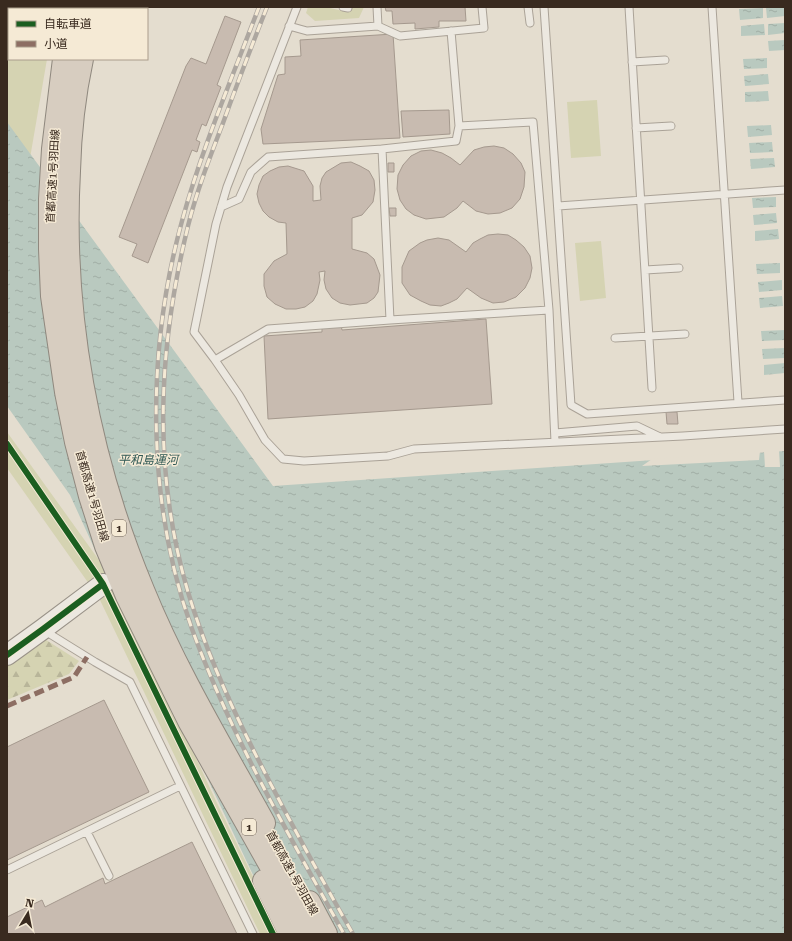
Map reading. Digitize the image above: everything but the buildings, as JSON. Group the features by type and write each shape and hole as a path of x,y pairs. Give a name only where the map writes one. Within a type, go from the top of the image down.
{"highway":[{"name":"首都高速1号羽田線","path":"64,60 53,149 50,199 52,296 66,392 76,442 90,496 106,546 127,596 189,721 309,934"},
{"name":"首都高速1号羽田線","path":"82,60 73,107 67,198 70,297 83,388 94,441 107,491 143,592 165,639 205,717 326,934"},
{"path":"189,721 236,825 290,934"}],"street":[{"path":"7,655 103,584"}],"lane":[{"path":"297,7 227,187 216,224 194,332 239,395 265,440 284,459 304,461 388,456 414,449 660,438 785,429"},
{"path":"377,7 378,26"},
{"path":"289,26 307,31 378,26 400,36 484,28 482,7"},
{"path":"528,7 530,23"},
{"path":"544,7 571,405 587,414 738,402 785,400"},
{"path":"629,7 652,388"},
{"path":"712,7 738,402"},
{"path":"221,207 239,200 251,172 268,157 382,149 456,141 459,126 451,31"},
{"path":"632,62 665,60"},
{"path":"459,126 533,122 549,310 555,442"},
{"path":"636,128 671,126"},
{"path":"382,149 390,320"},
{"path":"558,206 785,190"},
{"path":"645,270 679,268"},
{"path":"215,360 268,329 549,310"},
{"path":"615,338 684,334"},
{"path":"555,433 637,426 660,438"},
{"path":"43,629 130,682 253,934"},
{"path":"7,870 180,786"},
{"path":"87,832 109,876"}],"green space":[{"path":"7,7 50,7 51,8 8,8 8,60 47,60 29,164 7,132"},
{"path":"308,7 330,7 347,12 348,7 364,7 359,18 315,21 306,13"},
{"path":"597,100 601,156 571,158 567,102"},
{"path":"601,241 606,298 580,301 575,243"},
{"path":"7,432 114,581 216,801 281,934 260,934 99,598 7,468"},
{"path":"43,638 79,661 69,674 7,700 7,664"}],"water":[{"path":"785,7 785,16 767,18 766,8"},
{"path":"763,8 763,18 740,20 739,9"},
{"path":"785,23 785,33 768,35 768,24"},
{"path":"764,24 765,35 741,36 741,26"},
{"path":"785,40 785,50 769,51 768,41"},
{"path":"767,58 767,68 744,69 743,59"},
{"path":"768,74 769,84 745,86 744,76"},
{"path":"768,91 769,101 745,102 745,92"},
{"name":"平和島運河","path":"7,122 273,486 785,451 785,934 281,934 114,581 100,561 70,495 7,406"},
{"path":"771,125 772,135 748,137 747,126"},
{"path":"772,142 773,152 750,153 749,143"},
{"path":"774,158 775,167 751,169 750,159"},
{"path":"776,197 776,207 753,208 752,198"},
{"path":"776,213 777,223 754,225 753,215"},
{"path":"778,229 779,239 755,241 755,231"},
{"path":"780,263 780,273 757,274 756,264"},
{"path":"782,280 782,290 759,292 758,282"},
{"path":"782,296 783,306 760,308 759,298"},
{"path":"785,330 785,340 762,341 761,331"},
{"path":"785,348 785,358 763,359 762,349"},
{"path":"785,363 785,373 764,375 764,365"}],"pier":[{"path":"779,450 780,467 765,467 764,451"},
{"path":"760,451 759,460 642,466 652,459"}],"railway":[{"path":"259,7 199,167 182,221 170,271 162,322 157,374 156,426 159,478 166,530 177,580 192,629 207,669 224,708 262,784 344,934"},
{"path":"267,7 204,174 188,226 170,318 165,363 163,409 164,455 176,546 188,592 211,658 240,723 283,808 353,934"}],"marked path":[{"path":"7,706 74,677 87,657"}],"cycle path":[{"path":"7,444 103,584 273,934"},
{"path":"7,655 103,584"}]}
